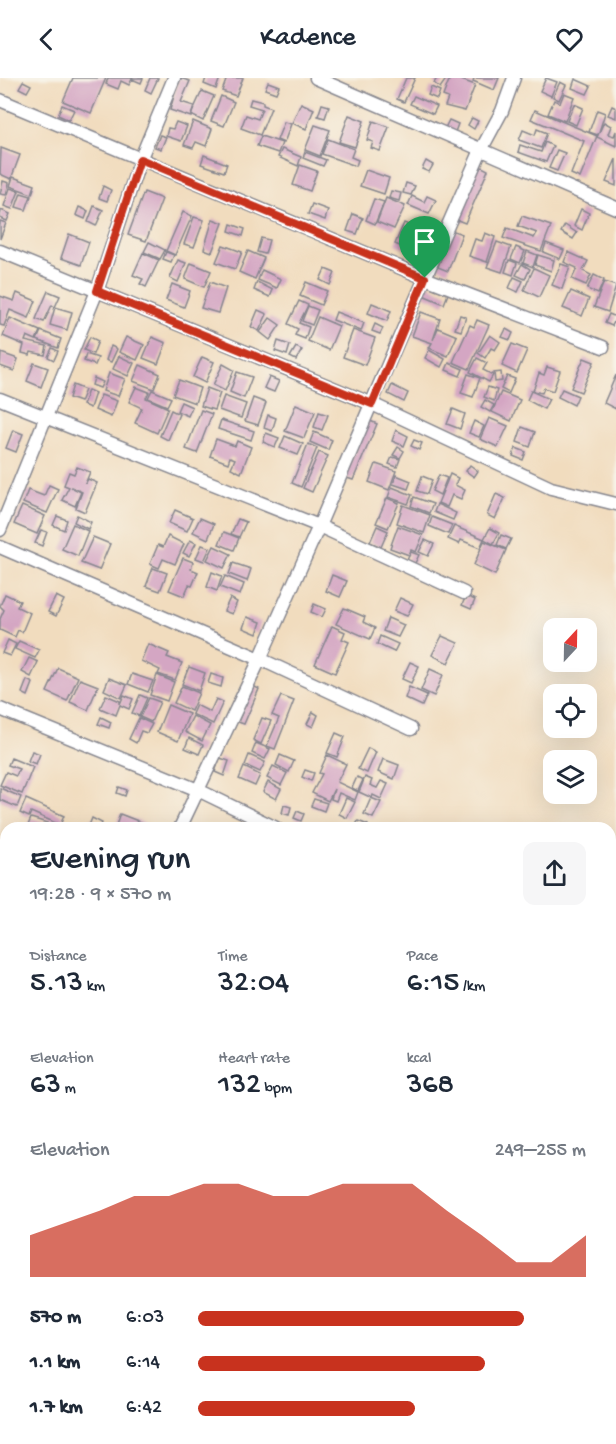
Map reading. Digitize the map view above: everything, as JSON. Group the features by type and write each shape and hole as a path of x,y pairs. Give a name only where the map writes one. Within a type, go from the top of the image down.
{"street":[{"path":"0,530 97,291 140,159 174,78"},
{"path":"316,78 616,208"},
{"path":"183,822 260,659 481,150 502,111 514,78"},
{"path":"0,100 425,278 603,347"},
{"path":"0,251 372,404 539,483 567,493 616,504"},
{"path":"0,399 319,526 464,593"},
{"path":"0,548 260,659 411,729"},
{"path":"0,709 198,790 264,822"}],"building":[{"path":"73,78 106,78 91,113 63,101"},
{"path":"108,78 143,78 141,83 132,79 129,85 121,81 118,89 106,84"},
{"path":"150,78 158,78 151,93 145,90"},
{"path":"179,78 190,81 181,102 194,106 191,117 170,110"},
{"path":"206,78 220,78 216,89 204,84"},
{"path":"227,78 243,78 236,96 222,91"},
{"path":"406,78 415,78 404,102 397,99"},
{"path":"437,78 447,78 440,88 434,83"},
{"path":"450,78 475,85 465,111 445,106 448,98 443,96"},
{"path":"474,78 499,78 494,90 473,81"},
{"path":"546,78 557,82 551,96 540,91"},
{"path":"575,79 591,86 587,94 572,88"},
{"path":"23,81 31,85 27,92 19,88"},
{"path":"268,82 279,86 276,93 265,89"},
{"path":"560,82 566,85 559,100 553,97"},
{"path":"431,87 440,91 437,99 428,95"},
{"path":"202,91 214,96 203,121 191,115"},
{"path":"564,93 574,97 565,121 548,114 554,100 560,103"},
{"path":"221,96 234,102 224,126 211,121"},
{"path":"414,96 437,106 433,114 410,104"},
{"path":"251,99 263,102 263,105 271,108 260,135 241,128 246,115 258,119 262,109 249,105"},
{"path":"301,103 314,109 306,129 292,123"},
{"path":"322,104 329,106 325,118 318,116"},
{"path":"574,104 583,108 576,125 567,121"},
{"path":"62,105 74,110 69,120 58,115"},
{"path":"612,106 616,108 616,118 608,115"},
{"path":"535,110 597,136 580,178 571,174 584,141 531,119"},
{"path":"597,110 605,113 598,135 589,132"},
{"path":"349,115 364,121 355,147 339,142"},
{"path":"472,118 478,121 474,129 468,125"},
{"path":"449,120 458,124 455,132 445,128"},
{"path":"193,121 212,129 206,146 196,142 193,148 184,145"},
{"path":"373,121 389,127 380,151 371,148 373,142 367,140"},
{"path":"176,122 187,126 181,141 166,136 168,128 173,129"},
{"path":"284,122 291,124 284,143 277,140"},
{"path":"604,122 611,126 608,134 614,136 616,131 616,146 597,137"},
{"path":"315,125 330,130 320,156 305,150"},
{"path":"537,129 547,133 541,148 519,140 523,130 535,135"},
{"path":"160,135 166,137 161,149 155,147"},
{"path":"261,136 282,143 278,153 257,146"},
{"path":"328,139 354,149 351,157 358,160 356,166 322,154"},
{"path":"545,142 553,146 546,162 518,152 520,145 541,152"},
{"path":"1,148 20,155 11,179 0,174"},
{"path":"282,149 301,157 298,166 278,157"},
{"path":"557,150 565,153 557,171 549,168"},
{"path":"305,152 326,160 323,166 303,158"},
{"path":"204,155 227,164 224,172 201,164"},
{"path":"616,159 616,186 606,182"},
{"path":"426,161 433,165 429,172 422,169"},
{"path":"300,165 317,171 310,191 293,185"},
{"path":"478,165 488,170 465,223 455,219"},
{"path":"366,170 389,178 384,194 360,186"},
{"path":"13,177 35,185 32,194 10,186"},
{"path":"3,181 9,183 6,195 0,194"},
{"path":"406,183 415,186 411,195 403,193"},
{"path":"103,186 111,190 107,201 99,198"},
{"path":"10,188 19,191 12,209 4,206"},
{"path":"391,191 401,193 399,201 389,198"},
{"path":"144,192 162,199 146,241 128,235"},
{"path":"21,193 31,196 26,210 16,207"},
{"path":"412,196 424,202 427,196 436,200 429,214 408,205"},
{"path":"386,198 405,206 394,229 377,222"},
{"path":"374,199 384,202 375,224 366,220"},
{"path":"312,204 328,210 325,220 308,214"},
{"path":"94,206 103,210 96,226 88,222"},
{"path":"79,207 88,211 85,219 76,215"},
{"path":"581,209 589,213 582,230 574,226"},
{"path":"1,210 10,214 7,221 0,218"},
{"path":"183,212 192,216 175,255 166,251"},
{"path":"353,214 363,218 357,234 347,231"},
{"path":"522,216 551,226 541,251 503,238 507,228 534,238 537,233 518,226"},
{"path":"194,217 204,220 194,247 184,244"},
{"path":"213,219 223,223 212,252 204,249"},
{"path":"0,221 6,223 0,239"},
{"path":"404,223 424,232 417,246 411,244 409,250 395,244"},
{"path":"231,224 245,229 243,236 229,231"},
{"path":"565,225 577,233 573,239 561,232"},
{"path":"451,230 462,234 448,271 438,267"},
{"path":"485,233 495,237 487,262 469,256 475,239 482,241"},
{"path":"69,234 89,242 81,265 61,258"},
{"path":"261,238 269,240 265,254 257,252"},
{"path":"149,242 165,250 160,259 144,252"},
{"path":"497,242 511,247 502,272 487,267"},
{"path":"546,243 564,250 560,259 543,252"},
{"path":"223,245 242,252 235,269 216,262"},
{"path":"516,247 525,251 520,263 511,259"},
{"path":"248,251 264,258 255,279 239,272"},
{"path":"527,251 537,255 533,267 523,263"},
{"path":"166,252 174,255 171,262 163,259"},
{"path":"568,252 588,261 583,271 591,275 586,285 572,279 577,268 564,262"},
{"path":"143,253 159,260 146,287 140,284 143,279 133,275"},
{"path":"538,255 554,260 551,271 535,265"},
{"path":"178,260 186,263 178,282 170,278"},
{"path":"509,260 517,263 513,275 505,272"},
{"path":"191,263 211,271 204,287 185,279"},
{"path":"522,264 530,269 525,279 516,275"},
{"path":"561,264 570,267 562,289 552,285"},
{"path":"534,268 549,275 539,297 524,290"},
{"path":"325,269 335,273 330,285 320,280"},
{"path":"262,270 281,279 277,288 258,280"},
{"path":"594,275 604,280 598,294 587,289"},
{"path":"514,277 523,281 518,292 509,288"},
{"path":"210,282 226,288 218,313 201,308"},
{"path":"257,282 273,290 270,297 254,290"},
{"path":"306,282 327,291 321,305 300,296"},
{"path":"604,282 616,286 608,312 594,307"},
{"path":"172,284 190,291 184,307 166,300"},
{"path":"427,285 448,294 444,304 423,295"},
{"path":"48,291 60,296 55,307 52,305 44,322 36,319"},
{"path":"571,291 589,299 582,316 563,308"},
{"path":"17,293 36,301 29,318 10,310 4,326 0,325 0,296 14,301"},
{"path":"299,301 308,305 299,323 309,327 305,339 295,335 298,329 288,324"},
{"path":"372,303 391,311 387,321 368,313"},
{"path":"308,306 318,310 312,325 302,321"},
{"path":"55,307 72,312 67,330 50,325"},
{"path":"258,310 267,314 259,331 251,327"},
{"path":"336,312 364,323 361,331 333,320"},
{"path":"421,312 440,319 433,340 438,328 457,336 448,356 429,348 432,343 412,336"},
{"path":"609,314 616,317 612,326 605,323"},
{"path":"460,315 466,317 461,331 455,329"},
{"path":"318,317 339,326 329,350 308,341"},
{"path":"10,318 40,331 36,340 27,336 25,341 47,346 45,355 22,353 24,345 3,336"},
{"path":"270,318 280,325 270,340 260,332"},
{"path":"477,320 489,325 469,369 453,362 470,325 474,327"},
{"path":"375,324 383,328 380,334 372,331"},
{"path":"506,329 513,333 510,340 502,337"},
{"path":"353,330 375,338 365,365 343,357"},
{"path":"41,331 61,339 58,348 37,340"},
{"path":"490,335 500,342 495,350 491,348 485,358 478,353"},
{"path":"90,337 98,341 93,354 84,350"},
{"path":"126,337 144,345 137,360 119,352"},
{"path":"152,337 166,343 158,364 143,358"},
{"path":"278,341 290,345 287,355 275,351"},
{"path":"512,344 527,350 517,373 502,366"},
{"path":"111,346 117,349 111,362 106,360"},
{"path":"296,347 302,350 296,360 290,357"},
{"path":"52,348 58,351 54,360 48,357"},
{"path":"429,350 445,359 441,367 425,358"},
{"path":"1,353 18,359 14,371 0,366"},
{"path":"86,354 98,358 95,365 84,361"},
{"path":"119,356 134,363 128,376 113,369"},
{"path":"202,357 214,362 205,383 193,377"},
{"path":"477,358 487,363 483,370 493,375 489,382 470,372"},
{"path":"584,358 594,362 581,392 571,388"},
{"path":"34,363 48,368 41,387 27,381"},
{"path":"449,363 463,369 460,376 446,370"},
{"path":"223,364 234,370 225,391 213,385"},
{"path":"140,365 160,374 154,389 133,381"},
{"path":"547,367 560,371 553,391 544,388 542,393 533,391 539,373 544,375"},
{"path":"237,372 252,377 244,398 230,392"},
{"path":"501,372 502,381 495,382 494,373"},
{"path":"109,373 125,379 118,396 103,391"},
{"path":"468,374 480,378 473,397 461,393"},
{"path":"616,375 616,409 604,403"},
{"path":"507,376 515,379 509,393 501,389"},
{"path":"269,377 279,381 274,392 264,388"},
{"path":"94,378 103,382 100,388 92,385"},
{"path":"179,380 200,388 195,403 173,395"},
{"path":"73,385 85,390 80,402 69,398"},
{"path":"392,385 408,393 404,402 388,394"},
{"path":"136,387 149,392 146,398 168,408 157,433 135,423 142,408 129,402"},
{"path":"488,387 497,390 494,401 484,397"},
{"path":"207,388 220,393 214,410 201,406"},
{"path":"562,389 578,396 574,405 558,397"},
{"path":"88,390 95,393 90,408 83,405"},
{"path":"152,390 171,398 167,406 148,398"},
{"path":"531,391 549,399 544,409 527,400"},
{"path":"501,392 520,400 511,421 492,412"},
{"path":"101,395 117,401 111,417 95,410"},
{"path":"224,396 246,404 241,418 219,410"},
{"path":"253,398 266,403 258,425 245,421"},
{"path":"485,400 494,405 490,412 481,407"},
{"path":"181,402 192,407 188,416 177,411"},
{"path":"296,404 315,412 304,438 285,431"},
{"path":"453,409 465,414 460,429 447,424"},
{"path":"171,410 179,414 168,440 160,436"},
{"path":"201,410 212,414 197,453 186,449"},
{"path":"319,412 328,415 322,430 314,427"},
{"path":"268,415 276,418 272,431 264,428"},
{"path":"489,418 508,426 498,447 480,439"},
{"path":"221,420 254,431 251,440 218,429"},
{"path":"368,420 377,424 353,480 344,477"},
{"path":"474,421 484,426 479,437 469,433"},
{"path":"522,427 535,432 530,447 517,442"},
{"path":"13,430 23,434 16,452 6,448"},
{"path":"396,430 408,436 404,446 392,441"},
{"path":"314,432 332,440 328,450 310,442"},
{"path":"266,433 279,438 275,447 263,442"},
{"path":"285,436 303,444 298,455 280,448"},
{"path":"216,439 235,446 237,441 251,447 241,473 231,468 235,459 230,457 228,463 210,456"},
{"path":"414,440 422,443 419,450 411,446"},
{"path":"308,444 317,448 301,487 292,483"},
{"path":"398,447 404,451 400,458 393,455"},
{"path":"516,448 526,452 523,460 513,456"},
{"path":"319,452 328,456 312,492 303,488"},
{"path":"392,457 400,459 397,467 389,464"},
{"path":"376,464 396,471 389,490 369,482"},
{"path":"470,465 478,471 474,477 466,471"},
{"path":"77,467 90,472 85,484 88,479 97,483 85,512 76,508 82,492 71,487 81,492 75,506 62,500 69,487 64,485 69,472 74,474"},
{"path":"450,474 458,478 455,485 465,490 461,499 452,495 447,507 438,503"},
{"path":"396,475 411,481 408,489 393,484"},
{"path":"439,475 447,478 440,495 432,491"},
{"path":"422,476 432,480 427,494 417,491"},
{"path":"49,485 58,489 47,513 23,503 28,490 44,496"},
{"path":"392,487 412,495 408,504 388,497"},
{"path":"496,494 505,498 495,519 487,515"},
{"path":"414,497 433,504 429,513 411,506"},
{"path":"387,498 399,503 388,528 376,523"},
{"path":"437,504 456,513 453,520 434,512"},
{"path":"403,505 430,515 424,533 397,523"},
{"path":"22,506 45,516 37,534 14,524"},
{"path":"175,510 193,518 187,531 169,523"},
{"path":"77,515 91,522 88,529 74,522"},
{"path":"57,516 67,520 64,530 53,525"},
{"path":"432,517 452,525 448,534 429,526"},
{"path":"200,518 214,524 208,539 193,532"},
{"path":"238,519 246,522 239,537 231,534"},
{"path":"73,524 88,531 78,556 62,549"},
{"path":"377,526 388,531 381,547 370,542"},
{"path":"398,526 423,535 416,552 411,550 409,555 390,548"},
{"path":"454,526 484,539 480,548 461,540 459,544 448,539"},
{"path":"490,528 499,533 493,544 484,539"},
{"path":"41,530 47,532 42,546 35,543"},
{"path":"224,532 239,538 234,550 219,544"},
{"path":"501,535 511,539 506,549 497,545"},
{"path":"168,536 184,544 175,564 163,559 159,568 150,564 158,545 163,547"},
{"path":"93,537 110,544 99,570 81,563"},
{"path":"190,540 196,543 189,556 183,553"},
{"path":"425,540 434,544 428,556 419,552"},
{"path":"484,541 506,550 495,575 474,565"},
{"path":"202,545 210,548 204,561 196,558"},
{"path":"214,546 231,554 224,568 207,560"},
{"path":"411,552 419,555 415,563 407,560"},
{"path":"183,558 193,562 191,569 198,572 192,586 189,585 184,596 169,590"},
{"path":"233,563 251,569 247,581 229,574"},
{"path":"153,568 167,573 160,591 146,586"},
{"path":"212,572 222,576 217,591 207,587"},
{"path":"332,575 347,581 340,597 326,591"},
{"path":"225,576 244,584 240,595 220,587"},
{"path":"5,594 20,601 17,607 30,613 22,632 18,630 15,637 0,630 0,619 4,610 0,606"},
{"path":"56,596 64,600 56,616 48,612"},
{"path":"466,596 475,600 471,609 462,605"},
{"path":"230,598 237,602 232,614 224,611"},
{"path":"400,598 413,604 407,616 394,611"},
{"path":"314,604 326,609 322,617 311,612"},
{"path":"344,608 365,617 363,622 375,628 370,639 336,624"},
{"path":"247,617 261,622 257,634 243,628"},
{"path":"388,618 404,625 398,637 383,631"},
{"path":"332,626 345,632 342,639 349,642 335,673 315,664"},
{"path":"380,636 398,644 394,652 377,644"},
{"path":"442,636 458,643 448,663 432,655"},
{"path":"8,640 16,644 10,656 2,653"},
{"path":"19,641 39,650 35,658 15,649"},
{"path":"148,644 169,653 167,657 182,663 175,680 158,674 160,670 141,661"},
{"path":"29,658 38,662 31,677 22,672"},
{"path":"410,662 419,666 411,683 402,679"},
{"path":"189,667 205,673 199,691 182,684"},
{"path":"58,668 78,677 67,701 47,692"},
{"path":"430,669 443,675 434,696 421,690"},
{"path":"132,674 153,681 148,692 128,684"},
{"path":"211,674 223,678 221,687 208,683"},
{"path":"157,675 174,682 167,701 150,695"},
{"path":"109,678 127,685 121,698 104,690"},
{"path":"80,679 98,686 88,710 70,702"},
{"path":"27,680 33,683 28,696 22,693"},
{"path":"182,686 199,693 191,711 174,703"},
{"path":"253,686 259,689 244,724 238,722"},
{"path":"409,687 427,695 422,706 405,698"},
{"path":"106,695 120,701 120,704 124,695 133,699 129,709 120,705 116,715 100,708"},
{"path":"140,695 147,698 139,716 132,713"},
{"path":"281,696 294,701 275,749 267,746 279,718 272,715"},
{"path":"149,698 160,702 151,722 140,717"},
{"path":"216,699 223,702 213,724 192,714 196,705 210,712"},
{"path":"168,705 189,714 178,741 157,732"},
{"path":"313,712 318,715 313,727 307,724"},
{"path":"193,716 210,725 202,741 185,732"},
{"path":"101,717 111,722 109,728 98,724"},
{"path":"139,718 152,724 147,733 141,731 136,743 129,739"},
{"path":"262,718 271,721 261,744 253,740"},
{"path":"336,733 345,737 337,757 327,753"},
{"path":"189,738 203,745 199,754 185,748"},
{"path":"256,743 270,749 265,759 252,753"},
{"path":"368,748 376,752 367,773 358,769"},
{"path":"32,751 40,754 36,764 28,761"},
{"path":"249,755 265,762 260,772 245,765"},
{"path":"280,755 294,761 289,772 276,765"},
{"path":"327,755 346,764 337,782 358,792 355,800 339,793 336,801 331,799 334,789 328,801 312,793 322,774 319,773"},
{"path":"11,758 33,767 22,794 0,785 6,772 16,776 19,769 8,765"},
{"path":"220,758 229,761 224,776 215,772"},
{"path":"383,759 399,765 394,779 378,772"},
{"path":"273,766 287,773 281,785 267,778"},
{"path":"244,767 260,775 255,786 239,779"},
{"path":"305,770 314,773 311,781 302,777"},
{"path":"357,777 363,780 358,791 352,788"},
{"path":"365,777 372,780 370,785 377,788 381,781 388,784 381,799 359,792"},
{"path":"268,782 281,789 276,799 263,792"},
{"path":"119,787 127,790 125,796 117,793"},
{"path":"0,788 21,797 17,807 0,800"},
{"path":"346,798 355,802 347,818 339,814"},
{"path":"371,798 381,802 373,818 364,814"},
{"path":"26,799 64,816 61,822 53,822 31,812 29,817 20,813"},
{"path":"314,799 327,803 324,811 311,806"},
{"path":"284,805 291,807 289,815 282,813"},
{"path":"297,811 304,814 301,821 294,818"},
{"path":"120,814 141,822 117,822"},
{"path":"31,818 44,822 29,822"}],"route":[{"path":"140,159 425,278 372,404 97,291 140,159"}]}
